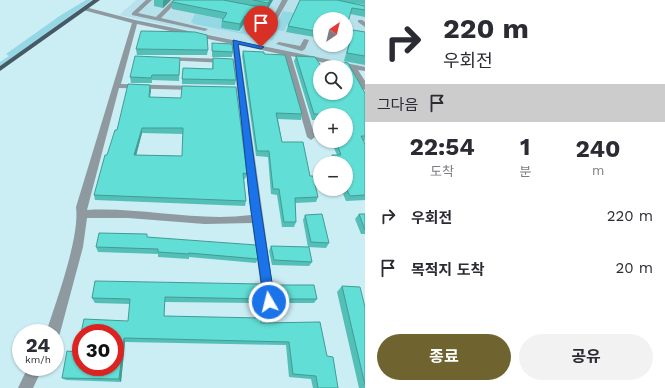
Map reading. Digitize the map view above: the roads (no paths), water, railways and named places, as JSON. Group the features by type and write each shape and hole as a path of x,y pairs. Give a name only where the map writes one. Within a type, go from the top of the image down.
{"main road":[{"path":"0,69 97,0"}],"street":[{"path":"149,0 134,14 210,30"},
{"path":"157,19 176,0"},
{"path":"262,41 285,0"},
{"path":"85,9 135,22 320,60"},
{"path":"245,9 276,15"},
{"path":"56,324 77,247 82,214 81,207 116,86 128,58 135,22"},
{"path":"225,33 302,49 306,40"},
{"path":"235,42 237,89 269,302"},
{"path":"287,53 311,137"},
{"path":"155,59 237,61"},
{"path":"353,67 365,69"},
{"path":"353,67 365,88"},
{"path":"116,86 202,88"},
{"path":"82,214 99,212 167,218 242,221 257,218"},
{"path":"25,388 31,376"}]}
